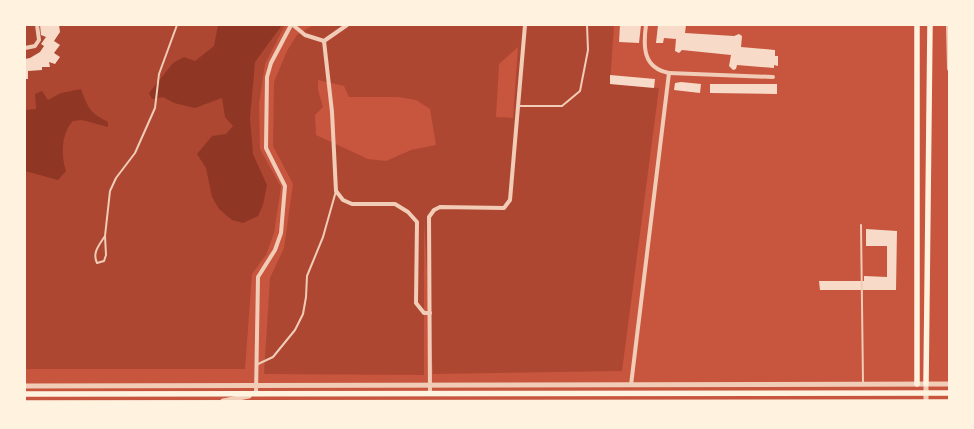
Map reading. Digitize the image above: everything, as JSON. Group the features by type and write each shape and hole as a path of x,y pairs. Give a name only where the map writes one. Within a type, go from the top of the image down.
{"main road":[{"path":"917,25 917,384"},
{"path":"926,384 930,25"},
{"path":"25,394 949,393"},
{"path":"25,403 949,402"}],"street":[{"path":"25,48 35,46 39,40 37,25"},
{"path":"213,404 256,394 258,278 275,250 280,233 286,186 266,148 267,77 271,63 292,25 305,34 324,41"},
{"path":"324,41 347,25"},
{"path":"430,394 429,217 434,210 440,207 504,208 510,200 525,25"},
{"path":"646,25 644,48 655,67 662,72 773,77"},
{"path":"948,25 949,69"},
{"path":"324,41 332,112 336,191 343,200 352,204 395,204 408,212 416,222 416,303 424,313 430,313"},
{"path":"631,385 669,73"},
{"path":"917,384 917,403"},
{"path":"926,384 926,403"},
{"path":"25,386 949,384"}],"lane":[{"path":"105,236 96,250 94,258 97,263 104,261 106,255 105,236 110,191 116,178 135,152 155,108 159,74 177,25"},
{"path":"518,106 562,106 580,91 588,50 587,25"},
{"path":"256,365 273,357 296,330 303,314 307,276 323,237 336,191"},
{"path":"861,225 862,385"}],"shaded area":[{"path":"25,25 285,25 265,64 259,104 260,149 281,187 274,233 266,255 252,274 245,369 25,369"},
{"path":"218,25 282,25 255,62 250,118 253,154 267,185 263,205 258,216 243,223 232,220 219,209 212,197 206,168 197,154 212,136 226,134 233,126 225,117 222,98 195,108 174,103 163,97 152,99 149,93 173,63 184,57 195,61 214,46"},
{"path":"313,25 614,25 610,84 659,88 622,371 433,374 424,220 424,375 264,374 270,278 284,248 293,184 273,146 274,82 287,51 297,35","holes":["518,47 513,118 496,117 499,64","318,80 344,86 349,97 398,97 416,100 430,109 436,145 411,150 386,161 368,159 316,135 315,115 323,107 318,90"]},
{"path":"81,89 90,109 97,116 108,122 108,127 82,120 73,121 66,132 63,145 66,171 58,180 25,171 25,110 36,109 35,94 42,91 48,100 61,93"}],"building":[{"path":"40,25 59,25 60,32 54,41 60,45 54,53 60,57 55,64 49,62 50,67 42,67 42,70 28,71 28,79 25,79 25,59 40,52 44,46 41,44 46,37 41,35"},
{"path":"620,25 641,25 639,43 619,42"},
{"path":"658,25 686,25 685,33 734,36 739,34 742,36 741,47 775,50 775,56 778,56 778,66 774,65 774,68 737,65 736,69 733,70 729,66 731,55 682,50 679,53 675,51 676,39 664,38 663,43 656,43"},
{"path":"610,75 655,79 654,88 610,84"},
{"path":"675,83 701,84 700,93 674,90"},
{"path":"710,84 777,84 777,94 710,93"},
{"path":"866,229 897,231 896,290 820,290 819,281 864,281 864,276 887,277 887,246 866,246"}]}
